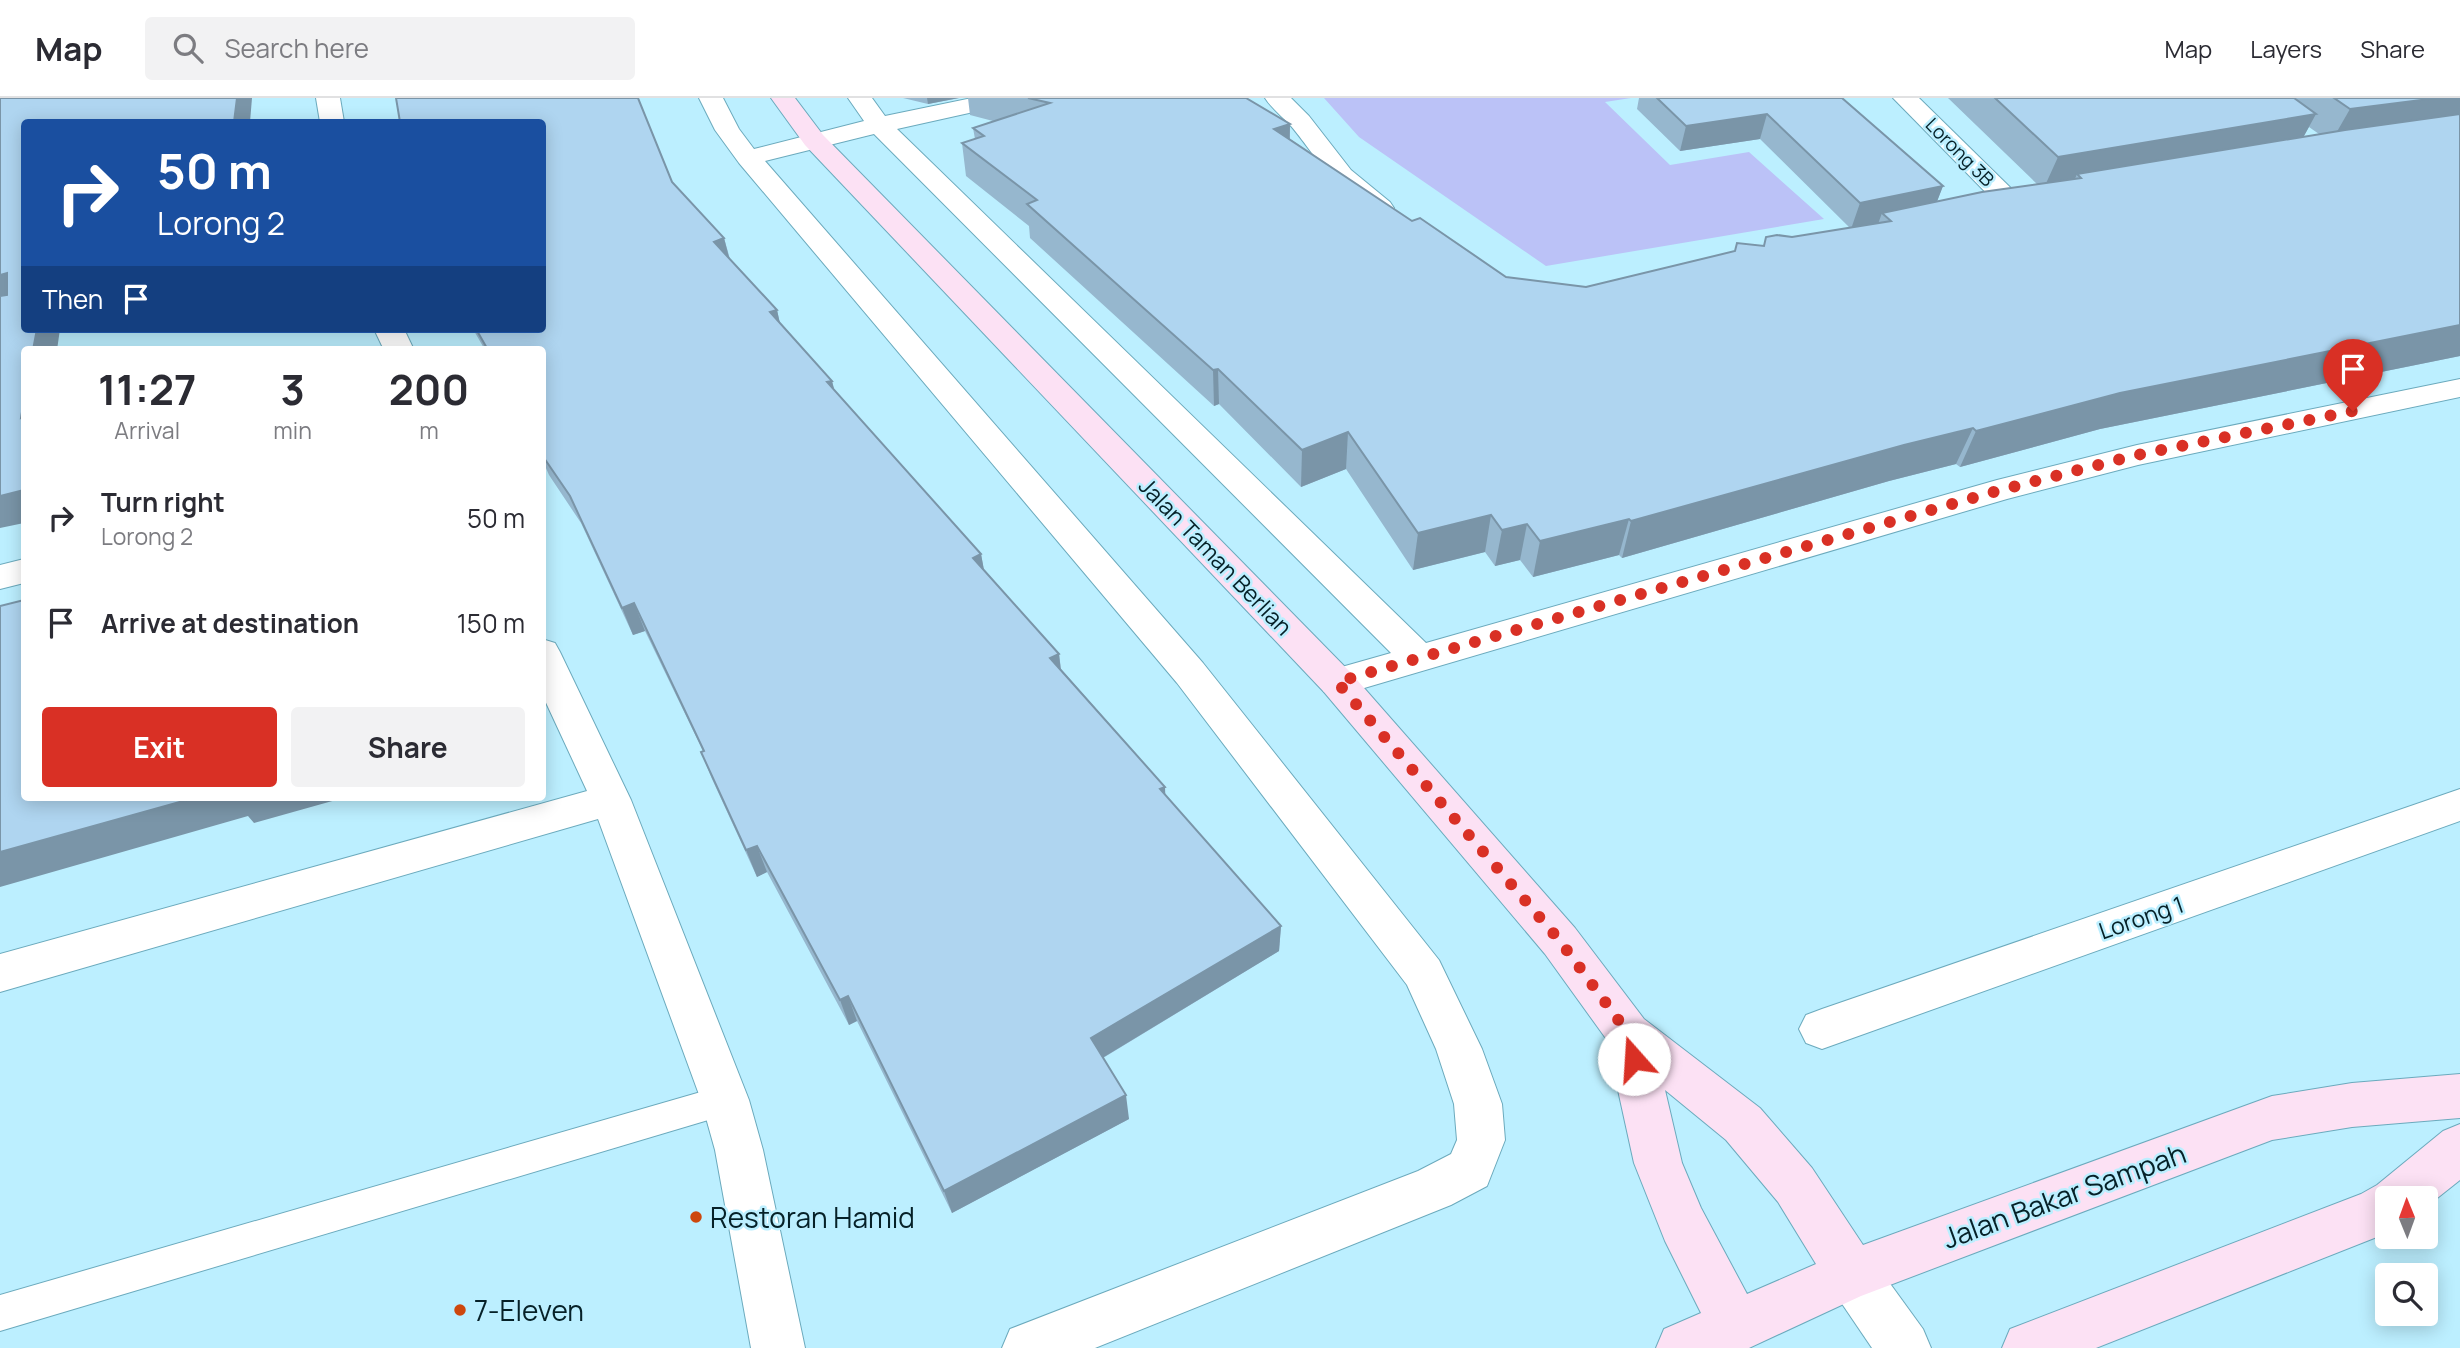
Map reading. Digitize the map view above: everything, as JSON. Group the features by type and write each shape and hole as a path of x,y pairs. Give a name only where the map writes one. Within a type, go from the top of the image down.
{"street":[{"path":"328,98 332,119"},
{"path":"710,98 727,130 748,158 1190,673 1423,972 1459,1049 1478,1104 1481,1140 1470,1170 1434,1188 1029,1348"},
{"name":"Jalan Taman Berlian","path":"783,98 814,140 1337,682 1560,941 1628,1033"},
{"path":"860,98 879,125 1420,659"},
{"path":"748,158 814,140 1006,98"},
{"path":"1277,98 1300,121 1352,186 1403,225"},
{"name":"Lorong 3B","path":"1905,98 2014,205"},
{"path":"1988,211 2041,201"},
{"path":"1337,682 2022,484 2137,455 2460,388"},
{"path":"0,577 21,572"},
{"path":"546,661 611,800 725,1100 739,1150 778,1348"},
{"path":"0,973 611,800"},
{"name":"Lorong 1","path":"1822,1029 2460,805"},
{"path":"1628,1033 1743,1124 1795,1185 1904,1348"},
{"path":"1628,1033 1658,1163 1683,1224 1743,1338"},
{"name":"Jalan Bakar Sampah","path":"1683,1348 1743,1338 1852,1273 2272,1118 2352,1105 2460,1096"},
{"path":"2413,1186 2460,1147"},
{"path":"2029,1348 2375,1213"}],"lane":[{"path":"0,1313 725,1100"}],"shaded area":[{"path":"1324,98 1631,98 1605,102 1670,165 1749,152 1824,219 1546,266 1359,137"}],"building":[{"path":"0,98 237,98 234,119 21,119 21,333 36,333 34,346 21,346 21,491 0,496 0,296 7,295 7,273 0,275"},
{"path":"396,98 638,98 672,182 724,238 714,242 777,310 770,312 832,381 827,382 981,554 973,558 1059,654 1050,658 1165,787 1160,789 1281,926 1091,1038 1126,1095 944,1191 848,996 840,1000 757,846 746,850 701,752 704,751 634,603 622,608 570,496 546,461 546,346 486,346 478,333 546,333 546,119 400,119"},
{"path":"1028,98 1246,98 1290,124 1274,129 1412,221 1420,218 1506,277 1586,287 1735,251 1737,243 1764,246 1766,237 1792,237 1891,221 1882,213 1982,192 2081,178 2077,174 2345,130 2460,114 2460,325 2120,393 1976,431 1973,428 1904,445 1631,521 1629,519 1540,541 1527,524 1502,530 1491,515 1418,533 1348,432 1302,450 1218,369 1213,370 1027,204 1037,200 962,143 984,136 973,128 1050,103"},
{"path":"1657,98 1842,98 1943,186 1860,203 1767,114 1686,126"},
{"path":"1995,98 2294,98 2316,114 2058,157"},
{"path":"2334,98 2437,98 2350,109"},
{"path":"21,601 21,801 183,801 0,852 0,606"}],"place":[{"name":"Restoran Hamid","path":"696,1217"},
{"name":"7-Eleven","path":"460,1310"}],"route":[{"path":"1634,1059 1628,1033 1560,941 1337,682 1997,491 2137,455 2353,411"}]}
